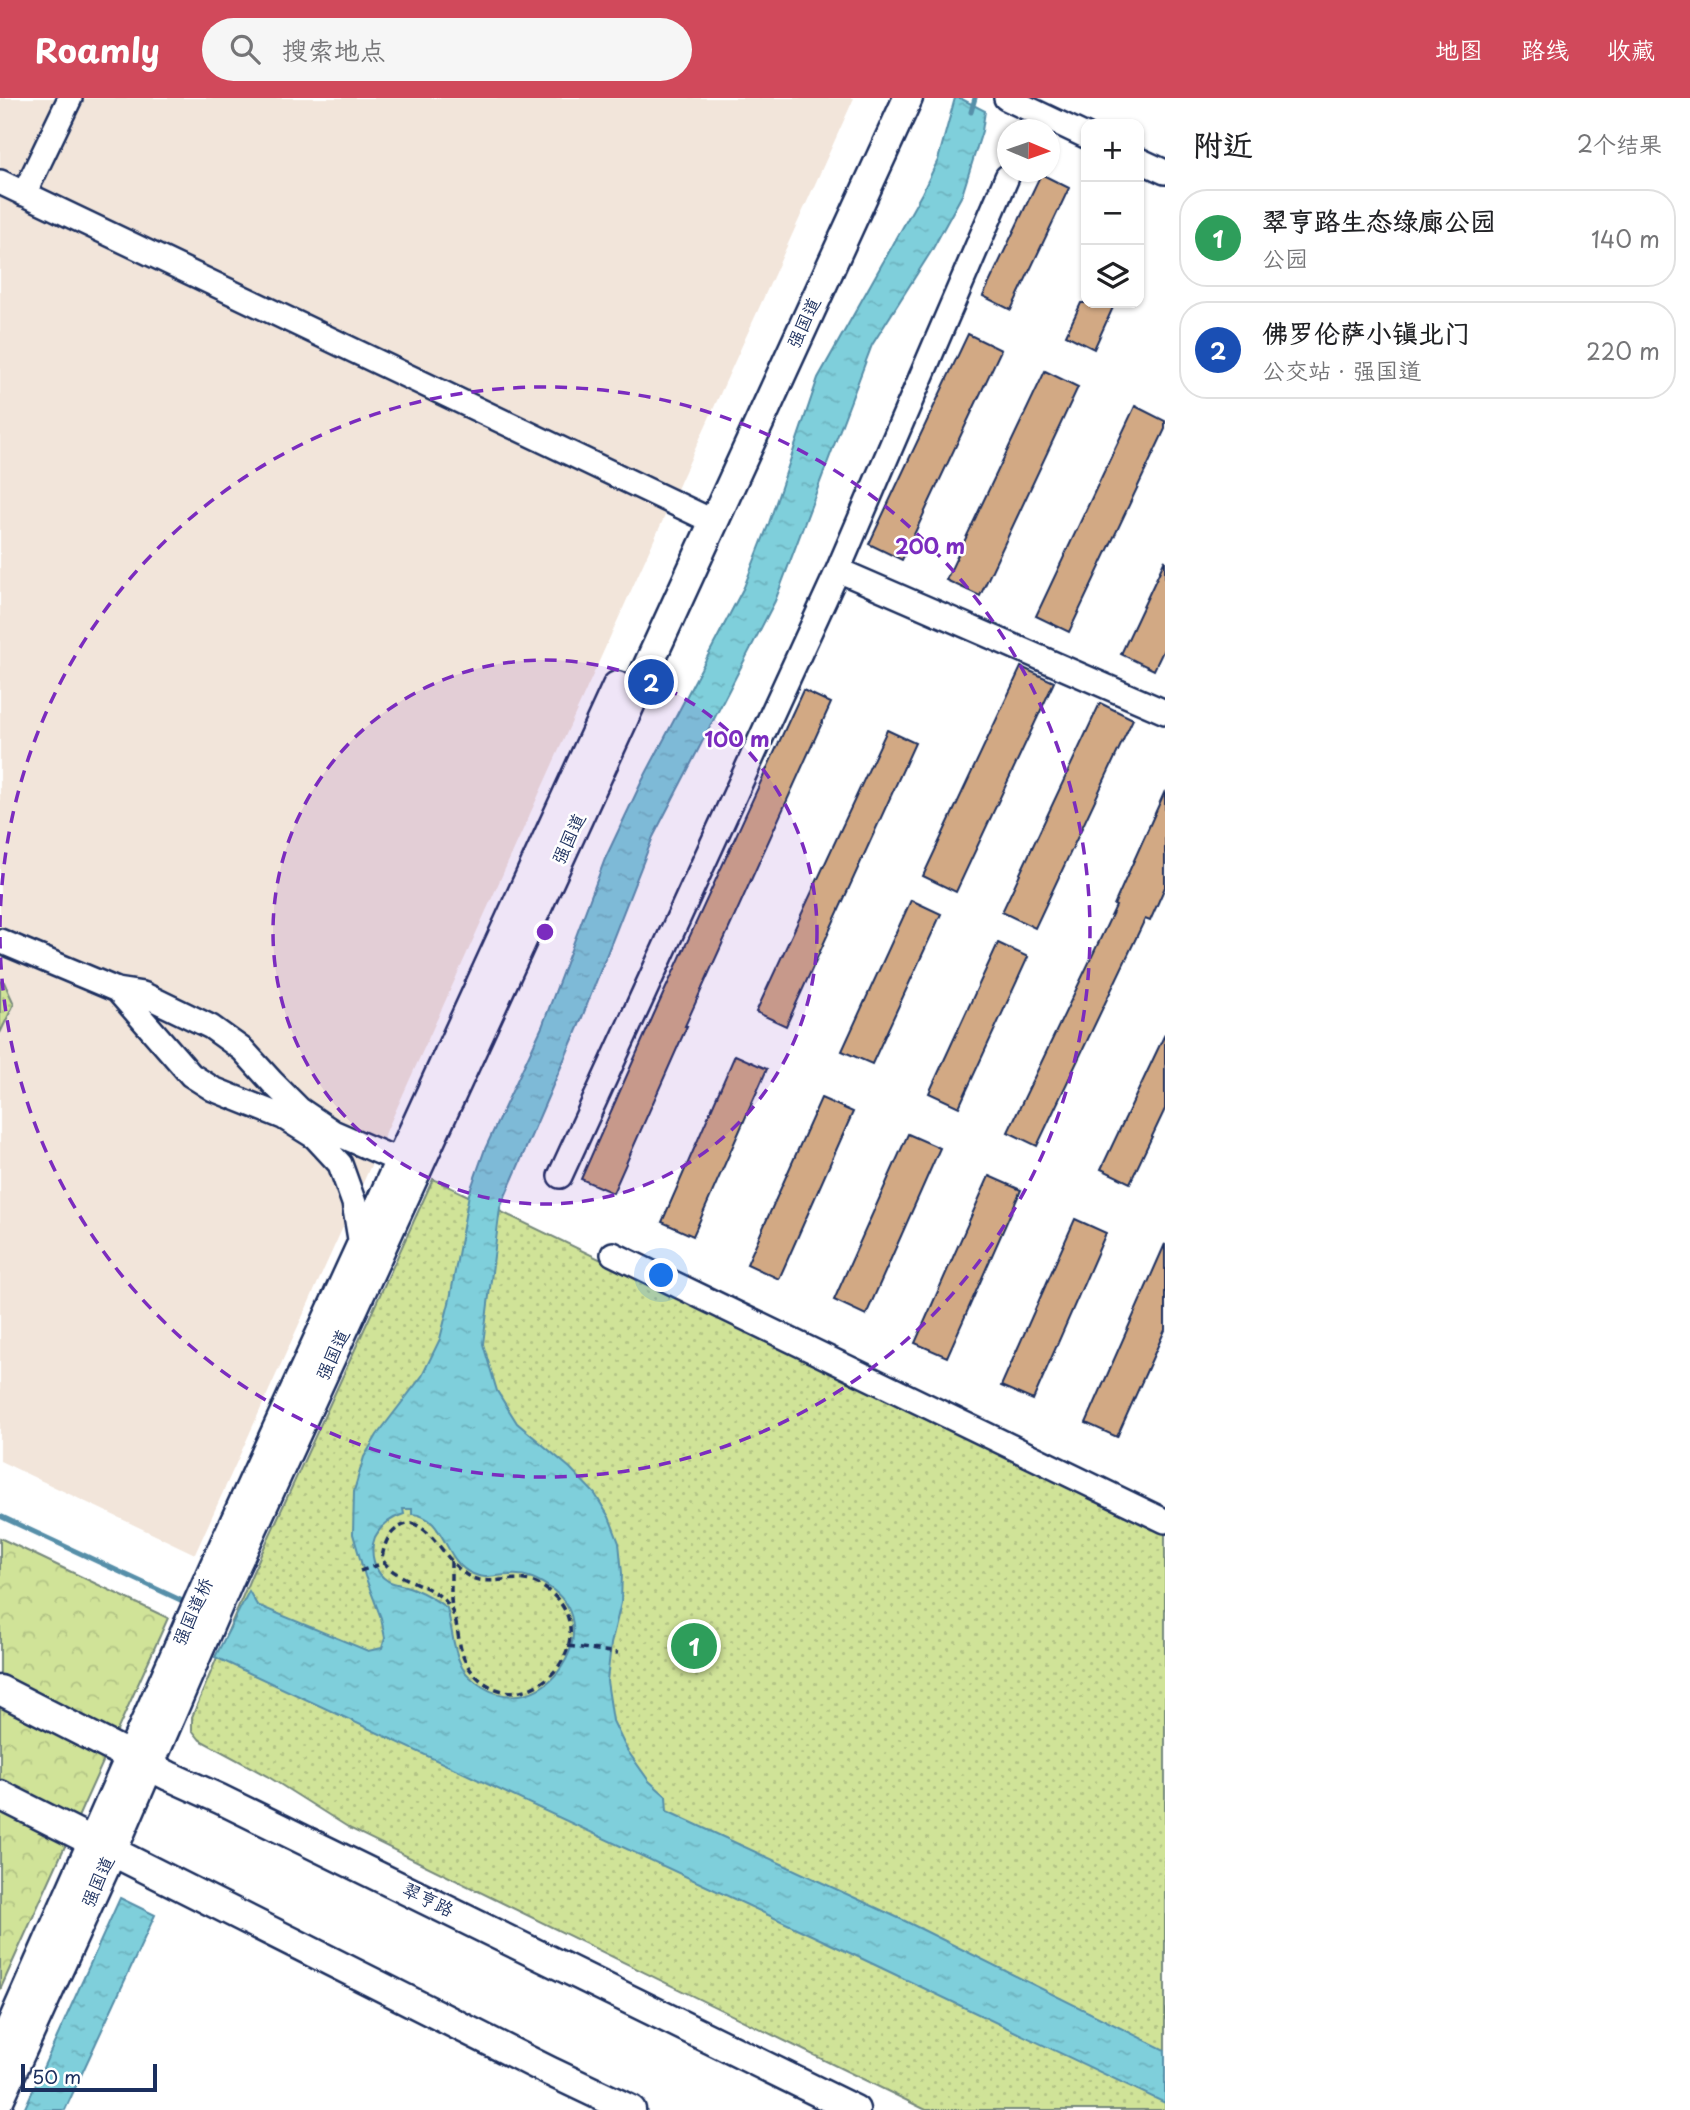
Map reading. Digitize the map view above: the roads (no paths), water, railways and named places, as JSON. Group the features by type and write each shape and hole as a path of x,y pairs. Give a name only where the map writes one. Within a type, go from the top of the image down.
{"main road":[{"name":"强国道","path":"221,1574 705,517 888,98"},
{"name":"强国道","path":"705,517 908,98"},
{"name":"强国道","path":"221,1574 361,1245 409,1166"},
{"name":"强国道桥","path":"183,1659 221,1574"},
{"name":"强国道","path":"2,2089 150,1766 183,1659"},
{"name":"翠亨路","path":"0,1690 855,2110"},
{"path":"0,1795 631,2110"},
{"name":"强国道","path":"0,2051 111,1852"}],"street":[{"path":"24,194 70,98"},
{"path":"1006,98 1081,134"},
{"path":"1144,162 1165,172"},
{"path":"0,182 705,517"},
{"path":"560,1176 838,569 1005,182"},
{"path":"838,569 1165,712"},
{"path":"0,941 117,990 143,994 211,1027 243,1050 299,1109 334,1132 409,1166"},
{"path":"117,990 191,1075 213,1089 283,1117 315,1136 340,1164 354,1203 361,1245"},
{"path":"613,1254 1165,1521"}],"water":[{"path":"955,98 985,111 982,131 962,195 932,250 872,345 775,601 653,837 579,1025 500,1208 483,1344 497,1391 517,1423 570,1468 595,1494 609,1517 619,1543 622,1573 621,1603 611,1644 607,1681 613,1721 627,1750 649,1781 666,1796 667,1811 905,1921 1165,2050 1165,2103 215,1657 249,1591 257,1605 368,1651 382,1648 385,1638 381,1618 353,1534 354,1491 364,1457 377,1435 422,1376 440,1339 469,1194 485,1149 542,1027 605,859 641,783 744,587 769,523 818,378 938,160","holes":["403,1509 412,1509 412,1514 432,1523 463,1568 482,1577 521,1575 532,1578 553,1590 568,1607 573,1628 570,1648 561,1668 546,1683 528,1693 506,1695 483,1687 470,1677 458,1658 447,1608 418,1591 388,1581 379,1573 373,1555 375,1537 387,1522 404,1514"]},
{"path":"120,1898 155,1915 65,2110 24,2110"}],"waterway":[{"path":"971,112 975,98"},
{"path":"0,1516 189,1604"}],"place":[{"name":"佛罗伦萨小镇北门","path":"651,682"},
{"name":"翠亨路生态绿廊公园","path":"694,1646"}]}
